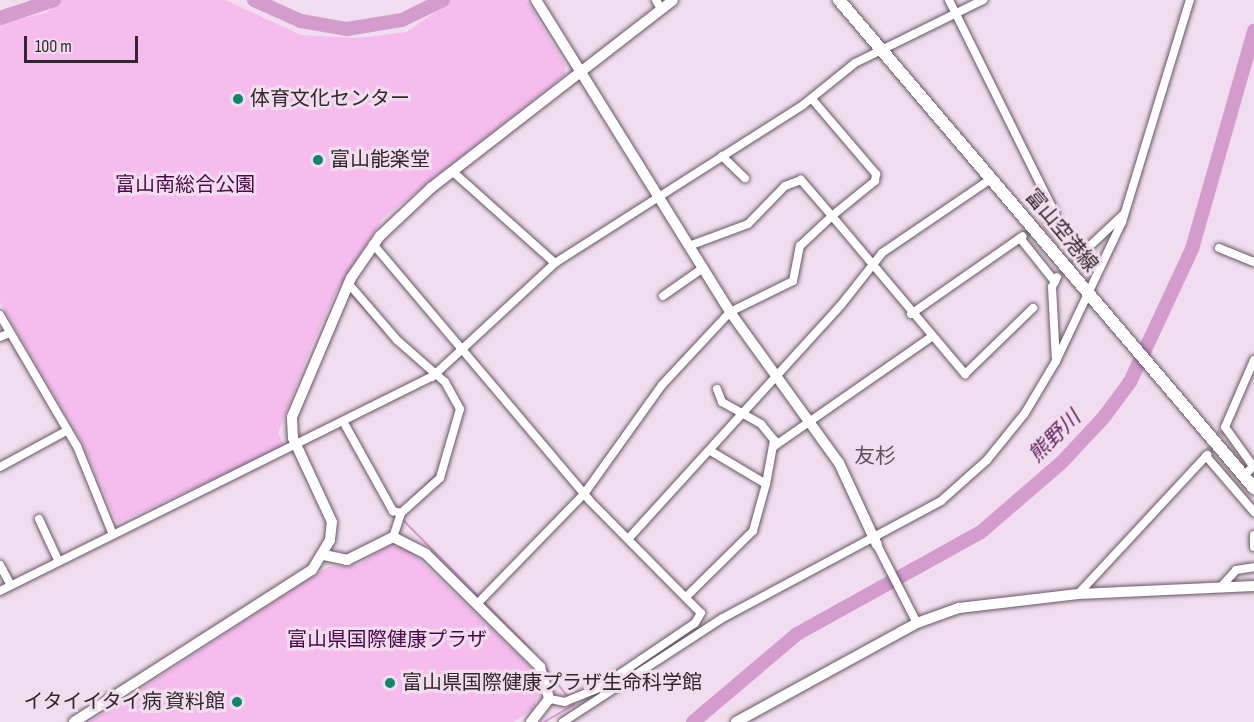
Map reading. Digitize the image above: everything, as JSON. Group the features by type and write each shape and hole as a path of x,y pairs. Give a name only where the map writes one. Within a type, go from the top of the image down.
{"main road":[{"name":"富山空港線","path":"839,0 1254,489"}],"street":[{"path":"537,0 730,312 839,463 914,618"},
{"path":"79,720 294,586 324,555 332,522 297,447 294,407 348,283 373,244 452,171 581,71 659,4 673,0"},
{"path":"949,0 1055,213 1049,222 1076,249 1077,258 1126,213"},
{"path":"0,591 112,532 297,447 434,374 555,263 812,99 881,49 982,0"},
{"path":"563,722 721,619 875,541 941,501 987,460 1025,413 1092,297 1126,213 1190,0"},
{"path":"477,604 584,494 662,385 730,312 793,281 800,246 875,181 876,174 812,99"},
{"path":"722,156 745,178"},
{"path":"452,171 555,263"},
{"path":"629,538 882,253 991,179"},
{"path":"689,246 748,224 785,186 801,180 910,314 965,375 1033,308"},
{"path":"910,314 1022,237 1056,280 1056,361"},
{"path":"373,244 460,351 584,494 701,613 695,623 599,688 565,702 549,699"},
{"path":"1219,248 1254,262"},
{"path":"663,296 703,268"},
{"path":"324,555 347,560 393,537 401,513 440,478 456,426 455,394 397,340 348,283"},
{"path":"0,315 68,430 112,532"},
{"path":"0,337 10,333"},
{"path":"773,447 811,424 931,337"},
{"path":"1244,476 1254,465 1223,429 1254,360"},
{"path":"686,597 753,531 773,447 774,440 761,424 740,415 722,402 717,389"},
{"path":"344,423 393,511 401,513"},
{"path":"0,467 68,430"},
{"path":"709,450 766,484"},
{"path":"1078,594 1207,456 1254,512"},
{"path":"1244,500 1254,489"},
{"path":"39,519 58,560"},
{"path":"1254,536 1254,547"},
{"path":"393,537 422,550 540,667 549,699"},
{"path":"0,565 10,584"},
{"path":"1220,588 1236,570 1254,567"},
{"path":"736,722 914,618 974,605 1078,594 1254,586"},
{"path":"531,722 549,699"}],"green space":[{"name":"富山南総合公園","path":"60,0 225,0 301,35 358,38 407,32 452,0 526,0 565,64 565,75 383,218 335,294 311,347 278,433 285,447 117,523 82,442 0,302 0,23 46,13"},
{"name":"富山県国際健康プラザ","path":"387,546 406,547 531,668 539,691 534,708 514,722 90,722 328,567 359,565"}],"waterway":[{"path":"0,18 54,0"},
{"path":"254,0 301,21 347,29 402,20 443,0"},
{"name":"熊野川","path":"693,722 797,634 981,532 1062,462 1104,417 1130,382 1192,249 1254,31"},
{"path":"352,295 387,334"},
{"path":"433,377 444,387"},
{"path":"399,512 437,474"},
{"path":"402,519 531,650"},
{"path":"544,666 574,705 544,722"}],"tunnel":[{"path":"1023,236 1049,222"},
{"path":"1207,455 1222,431"}],"place":[{"name":"体育文化センター","path":"238,99"},
{"name":"富山能楽堂","path":"318,160"},
{"name":"富山県国際健康プラザ生命科学館","path":"390,683"},
{"name":"イタイイタイ病 資料館","path":"237,702"}],"district":[{"name":"友杉","path":"875,457"}]}
